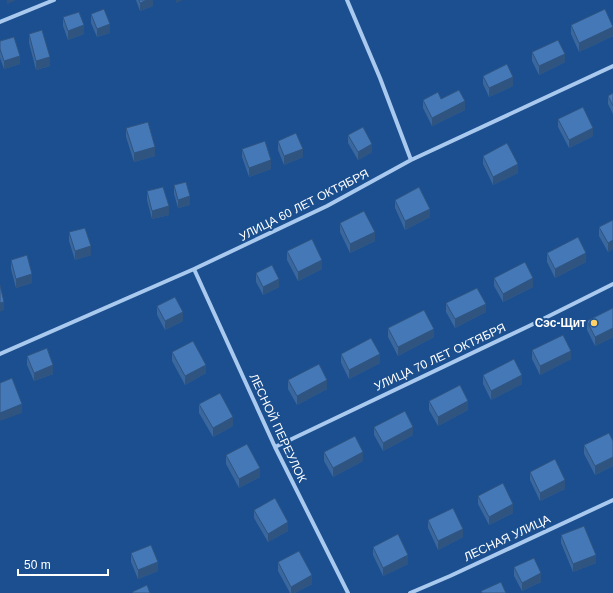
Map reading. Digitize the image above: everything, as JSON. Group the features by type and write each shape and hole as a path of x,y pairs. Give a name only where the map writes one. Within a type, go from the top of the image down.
{"street":[{"path":"0,22 54,0"},
{"path":"348,0 411,160"},
{"name":"УЛИЦА 60 ЛЕТ ОКТЯБРЯ","path":"0,354 194,269 328,206 411,160 613,66"},
{"name":"ЛЕСНОЙ ПЕРЕУЛОК","path":"194,269 275,447 348,593"},
{"name":"УЛИЦА 70 ЛЕТ ОКТЯБРЯ","path":"275,447 529,326 613,284"},
{"name":"ЛЕСНАЯ УЛИЦА","path":"410,593 450,576 613,500"}],"building":[{"path":"139,0 147,0 140,3"},
{"path":"104,9 110,24 97,29 91,14"},
{"path":"605,9 613,27 579,43 571,25"},
{"path":"79,12 84,25 68,31 63,17"},
{"path":"42,30 50,57 36,61 29,34"},
{"path":"14,37 20,56 4,61 0,49 0,41"},
{"path":"558,40 565,54 539,66 532,52"},
{"path":"507,64 513,77 489,88 483,76"},
{"path":"459,90 465,101 432,118 423,100 438,92 441,99"},
{"path":"613,93 613,106 608,96"},
{"path":"583,107 593,128 569,140 558,119"},
{"path":"148,122 155,147 134,153 126,128"},
{"path":"363,127 372,144 358,152 348,135"},
{"path":"296,133 303,149 284,156 278,141"},
{"path":"265,141 271,160 249,168 242,149"},
{"path":"507,143 518,164 493,177 483,156"},
{"path":"186,182 190,196 178,200 174,185"},
{"path":"163,187 169,206 152,211 147,191"},
{"path":"419,187 430,209 405,221 395,200"},
{"path":"364,211 375,232 350,244 340,223"},
{"path":"613,220 613,240 608,243 599,227"},
{"path":"85,228 91,246 75,251 69,232"},
{"path":"578,237 586,253 555,269 547,253"},
{"path":"312,239 322,260 298,272 287,251"},
{"path":"27,255 32,274 16,279 11,260"},
{"path":"525,262 533,278 503,294 494,278"},
{"path":"272,265 279,279 263,287 256,273"},
{"path":"0,285 4,302 0,303"},
{"path":"477,288 486,304 455,319 446,303"},
{"path":"175,297 183,312 165,321 157,306"},
{"path":"613,308 613,328 595,337 587,321"},
{"path":"424,310 434,329 398,347 388,328"},
{"path":"563,335 571,351 540,366 532,350"},
{"path":"371,338 380,354 349,370 341,354"},
{"path":"193,341 206,365 185,376 172,352"},
{"path":"47,348 53,365 34,373 27,356"},
{"path":"514,359 522,375 491,391 483,375"},
{"path":"319,364 327,380 297,396 288,380"},
{"path":"12,378 22,404 0,413 0,383"},
{"path":"460,385 468,401 438,417 429,401"},
{"path":"220,393 233,417 213,428 199,404"},
{"path":"405,411 413,427 383,443 374,427"},
{"path":"609,433 613,441 613,457 595,466 584,445"},
{"path":"355,436 363,452 333,468 324,452"},
{"path":"247,444 260,468 239,479 226,455"},
{"path":"555,459 565,480 540,493 530,472"},
{"path":"503,483 513,504 489,517 478,496"},
{"path":"275,498 288,522 268,534 254,510"},
{"path":"453,508 463,529 438,541 428,520"},
{"path":"584,526 596,555 573,564 561,535"},
{"path":"398,534 408,555 383,568 373,547"},
{"path":"151,545 158,562 138,570 131,553"},
{"path":"299,551 312,575 291,587 278,562"},
{"path":"534,558 541,573 522,583 514,567"},
{"path":"501,582 506,593 482,593 481,591"},
{"path":"147,585 150,593 132,592"}],"place":[{"name":"Сэс-Щит","path":"594,323"}]}
